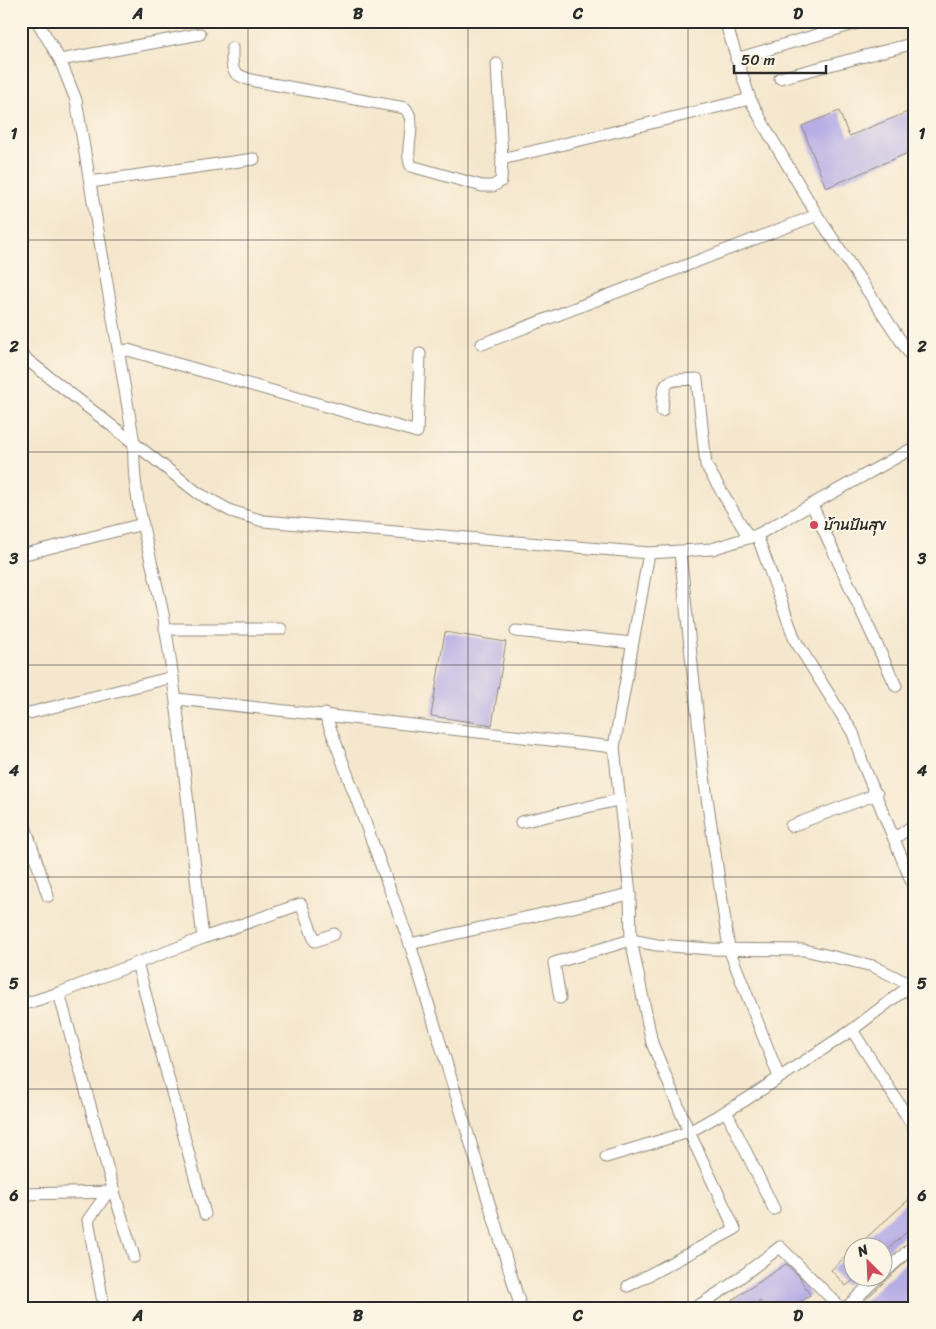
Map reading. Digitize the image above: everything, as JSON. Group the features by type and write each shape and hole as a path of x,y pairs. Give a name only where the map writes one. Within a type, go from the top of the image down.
{"street":[{"path":"37,21 60,60 76,100 120,351 134,443 133,469 142,524 165,628 177,699 188,814 203,938"},
{"path":"725,21 750,99 817,215 915,362"},
{"path":"736,59 864,21"},
{"path":"60,60 200,34"},
{"path":"780,78 915,43"},
{"path":"232,48 232,69 237,76 255,82 405,108 411,118 408,160 411,166 482,186 493,186 500,181 502,159 497,64"},
{"path":"502,159 750,99"},
{"path":"90,182 254,159"},
{"path":"482,344 817,215"},
{"path":"120,351 128,350 417,432 420,354"},
{"path":"21,355 198,493 231,511 263,521 648,553 712,549 753,536 915,447"},
{"path":"662,411 664,386 667,383 673,380 697,379 706,465 753,536 795,640 853,733 915,889"},
{"path":"812,505 896,686"},
{"path":"21,555 142,524"},
{"path":"680,552 704,777 729,949 778,1077"},
{"path":"628,1286 735,1229 689,1132 652,1043 631,940 630,894 618,800 614,747 648,553"},
{"path":"165,628 281,629"},
{"path":"516,631 632,643"},
{"path":"21,715 173,677"},
{"path":"177,699 614,747"},
{"path":"325,714 410,944 521,1308"},
{"path":"791,826 876,794"},
{"path":"521,822 618,800"},
{"path":"21,814 48,896"},
{"path":"894,838 915,824"},
{"path":"410,944 630,894"},
{"path":"21,1005 59,993 203,938 301,904 315,940 334,934"},
{"path":"560,998 554,963 631,940 657,945 729,949 804,950 873,966 913,986 852,1030 726,1111 689,1132 606,1156"},
{"path":"137,963 205,1214"},
{"path":"59,993 111,1192 134,1257"},
{"path":"852,1030 915,1129"},
{"path":"726,1111 774,1209"},
{"path":"21,1194 111,1192"},
{"path":"102,1297 88,1220 111,1192"},
{"path":"894,1264 915,1244"},
{"path":"695,1308 729,1286 780,1247 841,1307 867,1286"}],"building":[{"path":"915,109 915,150 826,188 802,126 839,111 849,136"},
{"path":"445,632 506,642 492,725 431,716"},
{"path":"915,1194 915,1224 894,1244 894,1236 868,1236"},
{"path":"915,1254 915,1308 857,1308 880,1286 894,1286 894,1273"},
{"path":"844,1258 844,1284 831,1270"},
{"path":"786,1264 799,1276 810,1295 792,1308 764,1308 760,1301 750,1308 720,1308"}],"place":[{"name":"บ้านปันสุข","path":"814,525"}]}
